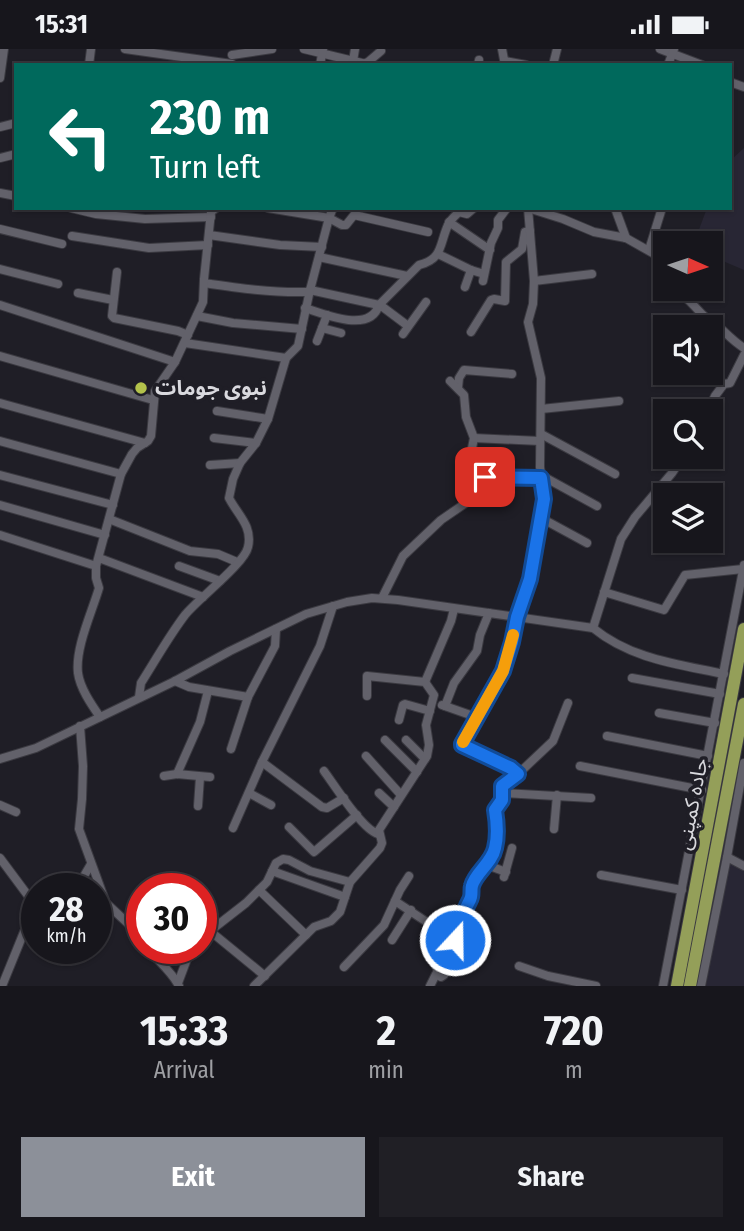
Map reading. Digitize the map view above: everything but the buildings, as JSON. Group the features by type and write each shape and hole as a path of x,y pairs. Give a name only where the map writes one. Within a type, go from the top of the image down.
{"highway":[{"name":"جاده کمپنی","path":"677,986 744,629"},
{"name":"جاده کمپنی","path":"690,986 744,704"}],"street":[{"path":"0,78 4,49"},
{"path":"125,49 232,58 272,49"},
{"path":"304,49 323,51 364,63"},
{"path":"355,49 364,63"},
{"path":"502,49 505,63"},
{"path":"660,49 673,51 698,63"},
{"path":"364,63 381,51"},
{"path":"79,210 145,219 211,217"},
{"path":"100,717 78,675 78,655 99,588 96,578 97,562 121,474 132,454 151,436 155,391 175,362 203,302 211,212 214,210"},
{"path":"288,210 329,218 342,225 346,225 354,215 428,232"},
{"path":"139,697 141,683 186,614 248,550 247,527 229,498 233,479 268,419 286,358 298,346 305,308 332,210"},
{"path":"305,308 344,320 369,319 407,276 438,254 449,222 459,212 467,214 472,210"},
{"path":"438,254 484,277 491,243 498,228 498,219 505,210"},
{"path":"518,774 511,768 462,745 503,671 530,579 544,499 540,467 541,378 528,322 533,303 534,281 528,210"},
{"path":"534,210 594,232 626,238 653,252"},
{"path":"616,210 626,238"},
{"path":"649,250 661,210"},
{"path":"449,222 490,250"},
{"path":"0,229 62,244"},
{"path":"471,332 492,299 505,301 506,262 522,249 525,232 530,231"},
{"path":"209,235 280,245 322,247"},
{"path":"72,236 149,247 208,245"},
{"path":"319,257 407,276"},
{"path":"0,269 58,284"},
{"path":"464,287 471,270"},
{"path":"117,272 113,300 114,319 178,331 186,339 286,358"},
{"path":"534,281 592,274"},
{"path":"204,283 253,290 310,290 379,305 408,326"},
{"path":"78,293 113,300"},
{"path":"688,301 744,348"},
{"path":"403,334 426,302"},
{"path":"0,305 175,362"},
{"path":"317,341 327,315"},
{"path":"197,316 233,323 302,329"},
{"path":"322,328 341,333"},
{"path":"714,399 724,384 730,383 744,355"},
{"path":"0,356 153,400"},
{"path":"457,388 464,370 512,374"},
{"path":"382,598 403,556 441,520 475,496 484,485 485,477 476,465 472,448 474,438 466,417 464,395 450,381"},
{"path":"541,409 619,401"},
{"path":"0,403 145,443"},
{"path":"217,411 268,419"},
{"path":"214,438 256,443"},
{"path":"474,438 540,438 615,474"},
{"path":"0,441 121,474"},
{"path":"210,465 240,463"},
{"path":"593,628 621,539 635,517 675,469"},
{"path":"0,475 113,505"},
{"path":"485,477 541,478 552,481 597,506"},
{"path":"0,505 105,535"},
{"path":"541,518 587,543"},
{"path":"109,519 190,551 218,554 237,562"},
{"path":"0,535 97,562 203,597"},
{"path":"179,566 220,581"},
{"path":"604,592 664,610 685,575 744,567 663,986"},
{"path":"1,761 36,748 306,614 347,602 382,598 593,628 616,645 639,655 724,674"},
{"path":"233,828 262,762 320,646 333,606"},
{"path":"425,682 454,609"},
{"path":"445,706 454,683 477,651 489,613"},
{"path":"231,749 248,697 275,646 276,629"},
{"path":"254,986 314,927 331,921 343,907 350,882 380,848 380,827 429,751 426,729 434,695 425,682 367,676 367,696"},
{"path":"632,678 720,694"},
{"path":"175,681 189,687 248,697"},
{"path":"177,775 200,722 208,691"},
{"path":"438,974 436,961 447,943 461,936 467,928 466,908 471,897 472,883 487,865 496,847 495,810 502,800 503,783 518,774 553,741 568,703"},
{"path":"399,720 405,704 445,706 476,717"},
{"path":"659,713 715,723"},
{"path":"80,726 83,766 79,829 106,902 126,921"},
{"path":"607,736 708,756"},
{"path":"385,740 417,772"},
{"path":"406,740 425,759"},
{"path":"366,756 401,795"},
{"path":"262,762 322,807 327,808 344,798"},
{"path":"701,986 741,798 744,763"},
{"path":"580,766 702,790"},
{"path":"324,771 357,815 372,832 378,834"},
{"path":"164,776 210,777"},
{"path":"198,806 200,777"},
{"path":"249,793 271,805"},
{"path":"379,793 394,807"},
{"path":"503,793 591,798"},
{"path":"554,829 557,795"},
{"path":"0,805 16,812"},
{"path":"289,827 314,852 357,815"},
{"path":"487,865 505,874 512,848"},
{"path":"727,857 744,866"},
{"path":"0,858 21,885"},
{"path":"217,926 267,882 276,863 287,859 310,871 350,882"},
{"path":"86,873 91,864"},
{"path":"272,871 345,897"},
{"path":"601,875 682,890"},
{"path":"344,967 384,925 409,876"},
{"path":"259,890 306,935"},
{"path":"395,901 454,940"},
{"path":"392,940 411,911"},
{"path":"217,936 265,976"},
{"path":"2,986 21,939"},
{"path":"438,974 441,977 444,975 456,957"},
{"path":"161,964 178,984 185,964"},
{"path":"519,966 548,976 596,986"},
{"path":"432,985 438,974"}],"shaded area":[{"path":"744,148 744,270 723,261 723,231 698,231 706,210 732,210 732,159"},
{"path":"729,854 744,865 744,986 706,986"}],"slow traffic":[{"path":"463,742 503,671 513,635"}],"place":[{"name":"نبوی جومات","path":"141,388"}],"route":[{"path":"455,940 467,928 466,908 471,897 472,883 496,847 495,810 502,800 503,783 518,774 462,744 503,671 530,579 544,499 541,478 485,477"}]}
